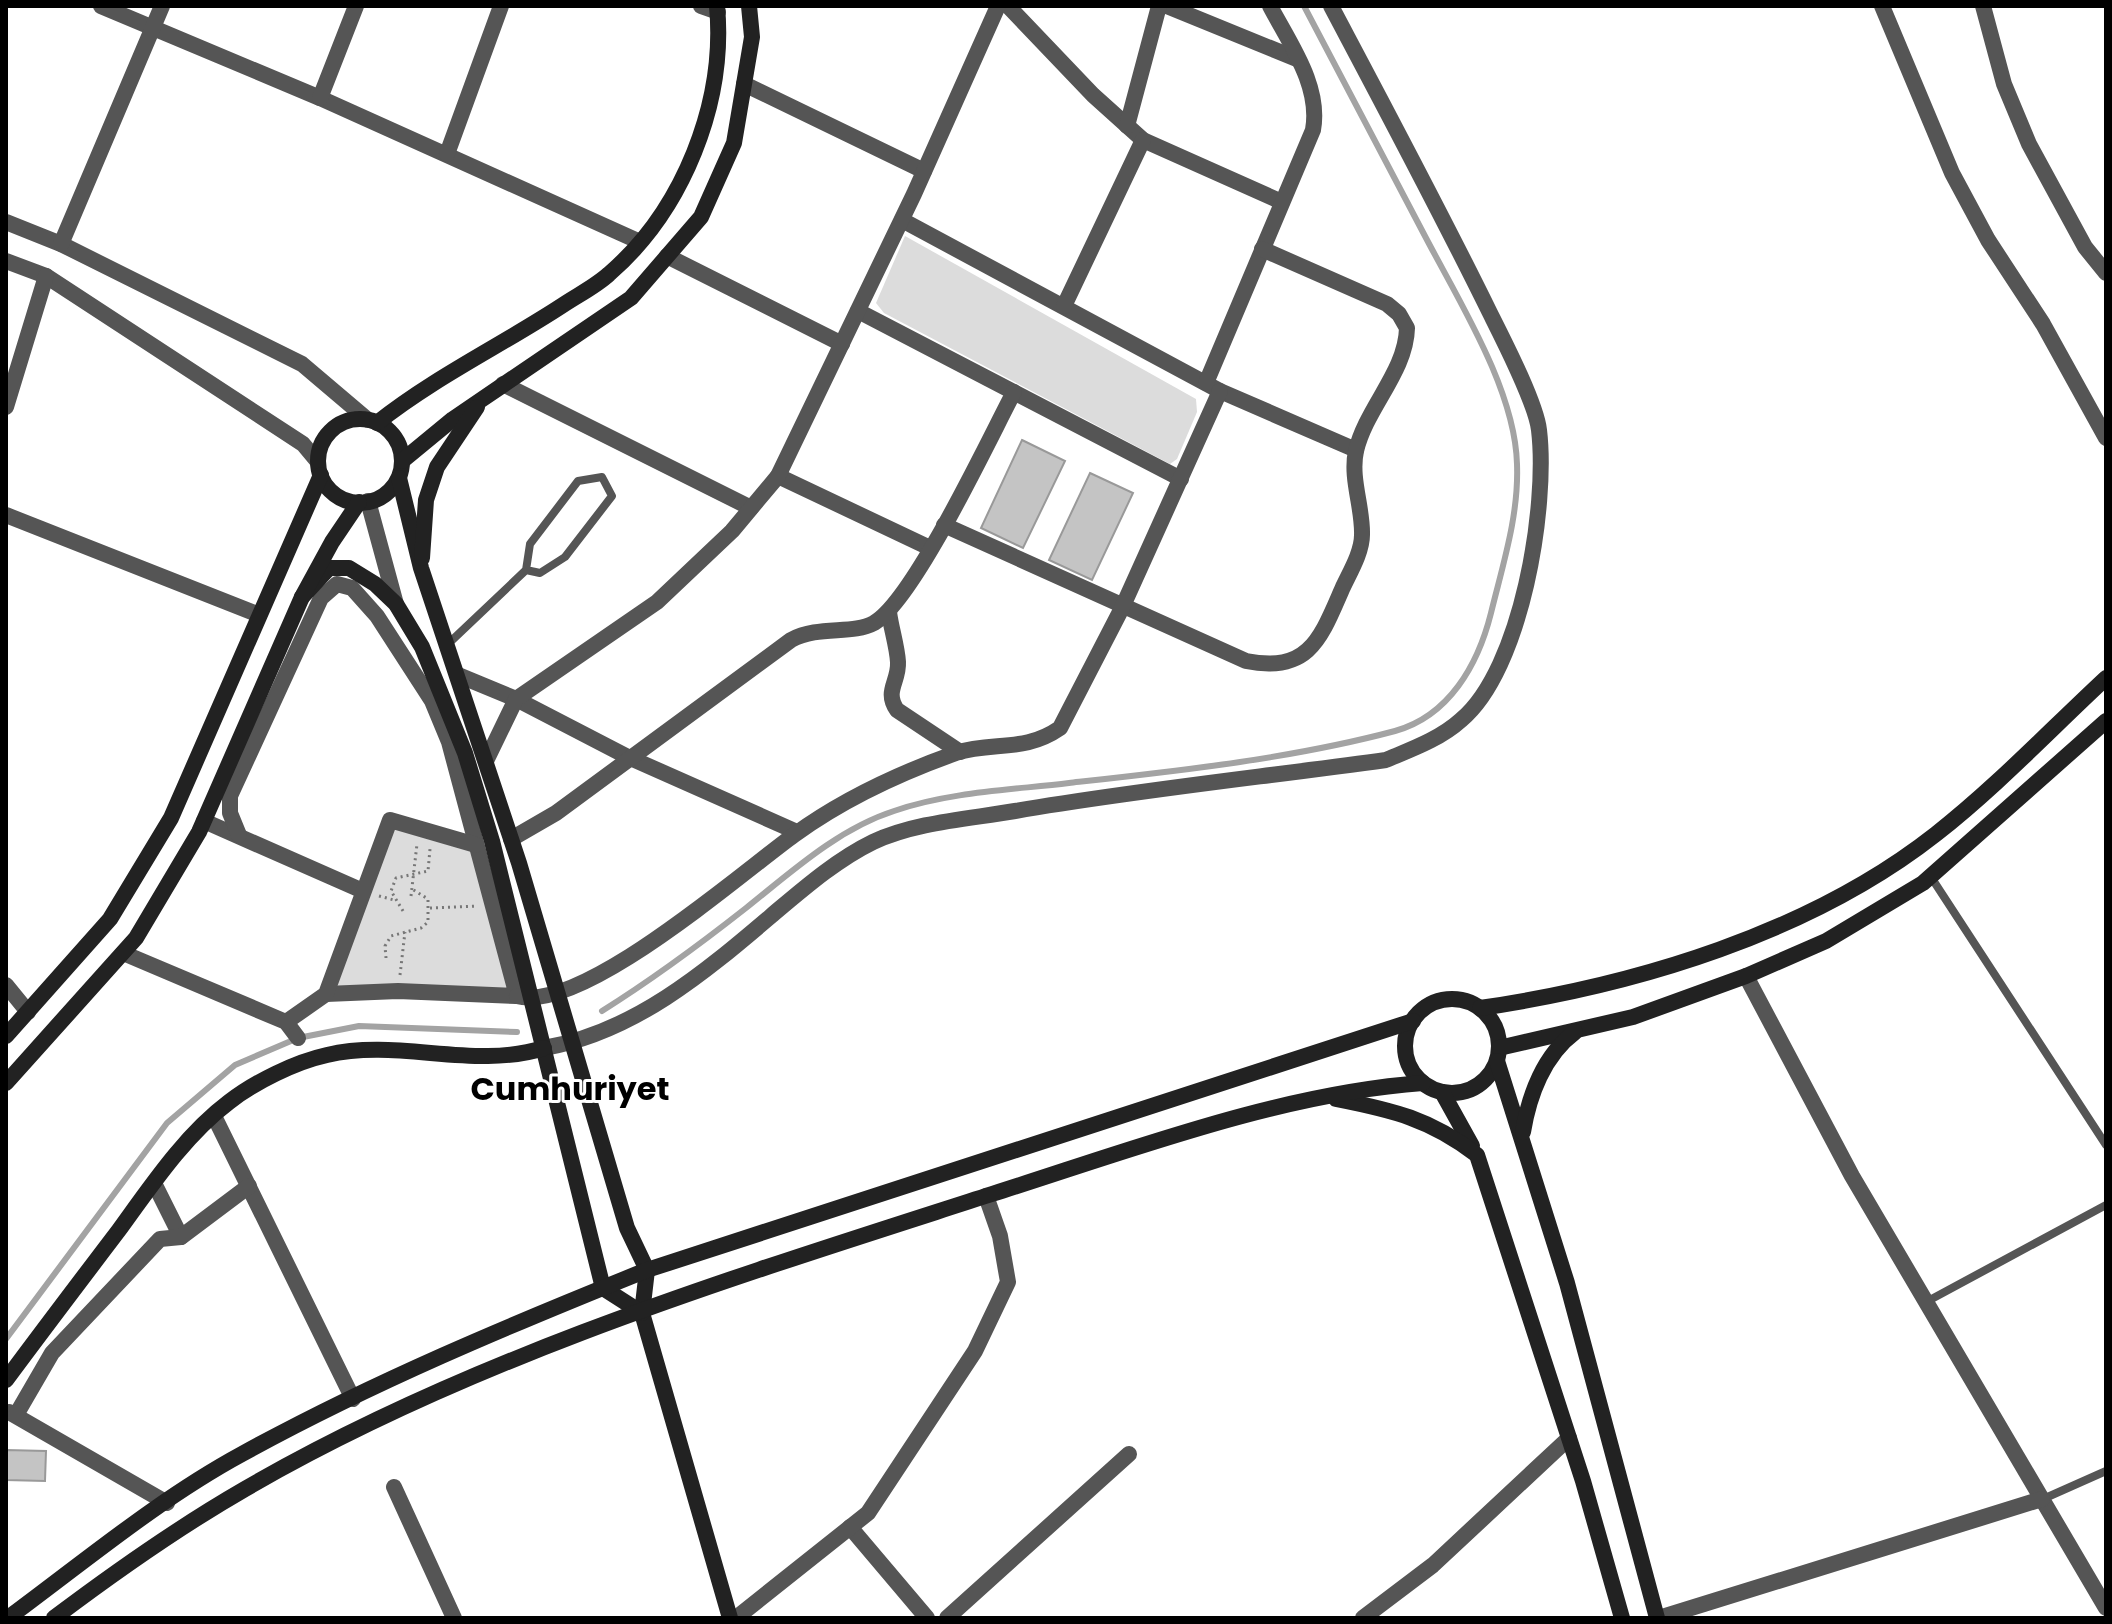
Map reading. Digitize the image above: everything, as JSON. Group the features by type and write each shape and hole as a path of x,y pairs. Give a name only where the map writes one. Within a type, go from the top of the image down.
{"main road":[{"path":"402,461 483,398 631,298 701,217 734,143 752,37 749,6"},
{"path":"373,421 609,274 674,200 703,134 720,36 718,9"},
{"path":"421,568 426,500 437,467 483,398"},
{"path":"6,1036 110,919 171,818 320,469 325,439 335,428 356,419 373,421 393,435 402,461 399,478 421,568 511,839 627,1228 647,1270 642,1313 730,1618"},
{"path":"320,469 336,495 364,502 386,494 399,478"},
{"path":"6,1083 136,938 204,821 302,597 364,502"},
{"path":"302,597 329,568 349,568 396,604 422,647 465,753 525,998 544,1048 603,1288 642,1313"},
{"path":"1480,1008 1540,999 1637,975 1806,916 1876,876 1936,834 2106,678"},
{"path":"54,1618 112,1575 245,1489 392,1412 642,1313 1116,1155 1327,1097 1379,1086 1423,1083 1442,1092 1455,1093 1481,1083 1498,1054 1633,1017 1746,976 1826,941 1931,877 2106,721"},
{"path":"8,1618 167,1503 240,1455 353,1399 603,1288 647,1270 1413,1021 1436,1002 1467,1001 1491,1019 1498,1054 1567,1283 1658,1618"},
{"path":"1413,1021 1407,1033 1407,1060 1423,1083"},
{"path":"1522,1138 1527,1105 1552,1054 1577,1030"},
{"path":"6,1380 154,1183 229,1101 278,1074 328,1054 388,1051 481,1056 527,1053 544,1048"},
{"path":"1442,1092 1477,1155 1569,1438 1622,1618"},
{"path":"1327,1097 1396,1110 1448,1132 1477,1155"}],"street":[{"path":"101,6 320,98 638,241"},
{"path":"61,244 162,6"},
{"path":"320,98 356,6"},
{"path":"447,154 501,6"},
{"path":"701,6 718,9"},
{"path":"486,761 516,699 657,602 751,508 778,476 902,220 998,6"},
{"path":"1008,6 1093,95 1143,140 1282,202"},
{"path":"1127,126 1159,6"},
{"path":"1167,6 1297,59"},
{"path":"286,1022 326,994 398,991 525,998 557,991 613,969 797,832 875,786 960,752 1042,740 1060,728 1122,608 1181,479 1262,249 1313,130 1316,111 1297,59 1270,6"},
{"path":"544,1048 573,1043 632,1020 701,974 812,882 874,842 929,826 1069,802 1386,760 1427,743 1461,721 1487,692 1520,615 1537,519 1539,428 1507,348 1456,242 1331,6"},
{"path":"1882,6 1952,173 1988,240 2043,324 2106,438"},
{"path":"1983,6 2004,84 2029,144 2085,247 2106,273"},
{"path":"744,84 924,171"},
{"path":"1064,306 1143,140"},
{"path":"902,220 1213,387 1356,450"},
{"path":"6,222 61,244 302,364 373,421"},
{"path":"944,525 1122,608 1246,661 1267,665 1290,663 1302,657 1327,625 1362,538 1356,450 1400,357 1407,328 1399,314 1387,304 1262,249"},
{"path":"667,256 842,344"},
{"path":"6,261 46,276 303,444 320,469"},
{"path":"6,407 46,276"},
{"path":"858,311 1181,479"},
{"path":"503,384 751,508"},
{"path":"511,839 556,813 628,757 791,640 807,632 861,628 889,612 944,525 1014,392"},
{"path":"778,476 930,548"},
{"path":"364,502 396,604"},
{"path":"6,515 257,614"},
{"path":"239,835 230,813 230,796 321,598 337,584 352,588 377,616 432,701 449,742 493,906 525,998"},
{"path":"889,612 898,663 889,694 891,702 897,710 960,752"},
{"path":"458,675 516,699 628,757 797,832"},
{"path":"326,994 390,820 476,845"},
{"path":"204,821 363,891"},
{"path":"123,953 286,1022 298,1038"},
{"path":"1746,976 1852,1176 2106,1608"},
{"path":"6,985 28,1012"},
{"path":"214,1116 353,1399"},
{"path":"154,1183 181,1237"},
{"path":"181,1237 249,1186"},
{"path":"736,1618 868,1513 975,1351 1008,1282 1000,1236 986,1196"},
{"path":"167,1503 11,1413 35,1376 85,1315 139,1264 160,1239 173,1235 181,1237"},
{"path":"1363,1618 1433,1565 1569,1438"},
{"path":"947,1618 1129,1454"},
{"path":"394,1487 454,1618"},
{"path":"1658,1618 2042,1499"},
{"path":"850,1527 927,1618"}],"lane":[{"path":"448,644 526,570 530,544 578,481 602,477 612,496 565,557 540,573 526,570"},
{"path":"1931,877 2106,1145"},
{"path":"1926,1302 2106,1205"},
{"path":"2042,1499 2106,1471"}],"path":[{"path":"403,911 391,891 396,878 414,874 428,871 432,860 427,844 417,841 414,874 411,896"},
{"path":"386,958 385,946 391,936 421,928 428,922 428,899 412,889"},
{"path":"430,908 493,906"},
{"path":"398,991 405,932"}],"shaded area":[{"path":"905,236 1196,399 1197,412 1177,459 1170,464 884,313 876,303"},
{"path":"393,823 474,846 513,992 332,990"}],"building":[{"path":"1022,440 1065,461 1023,548 981,528"},
{"path":"1090,473 1133,493 1092,580 1049,560"},
{"path":"6,1450 46,1451 45,1481 6,1480"}],"waterway":[{"path":"602,1011 693,948 834,840 894,811 958,796 1233,763 1355,741 1414,724 1431,714 1458,686 1485,632 1509,539 1517,483 1514,436 1507,407 1484,348 1304,6"},
{"path":"6,1339 167,1123 235,1065 298,1038 359,1026 517,1032"}],"district":[{"name":"Cumhuriyet","path":"570,1088"}]}
